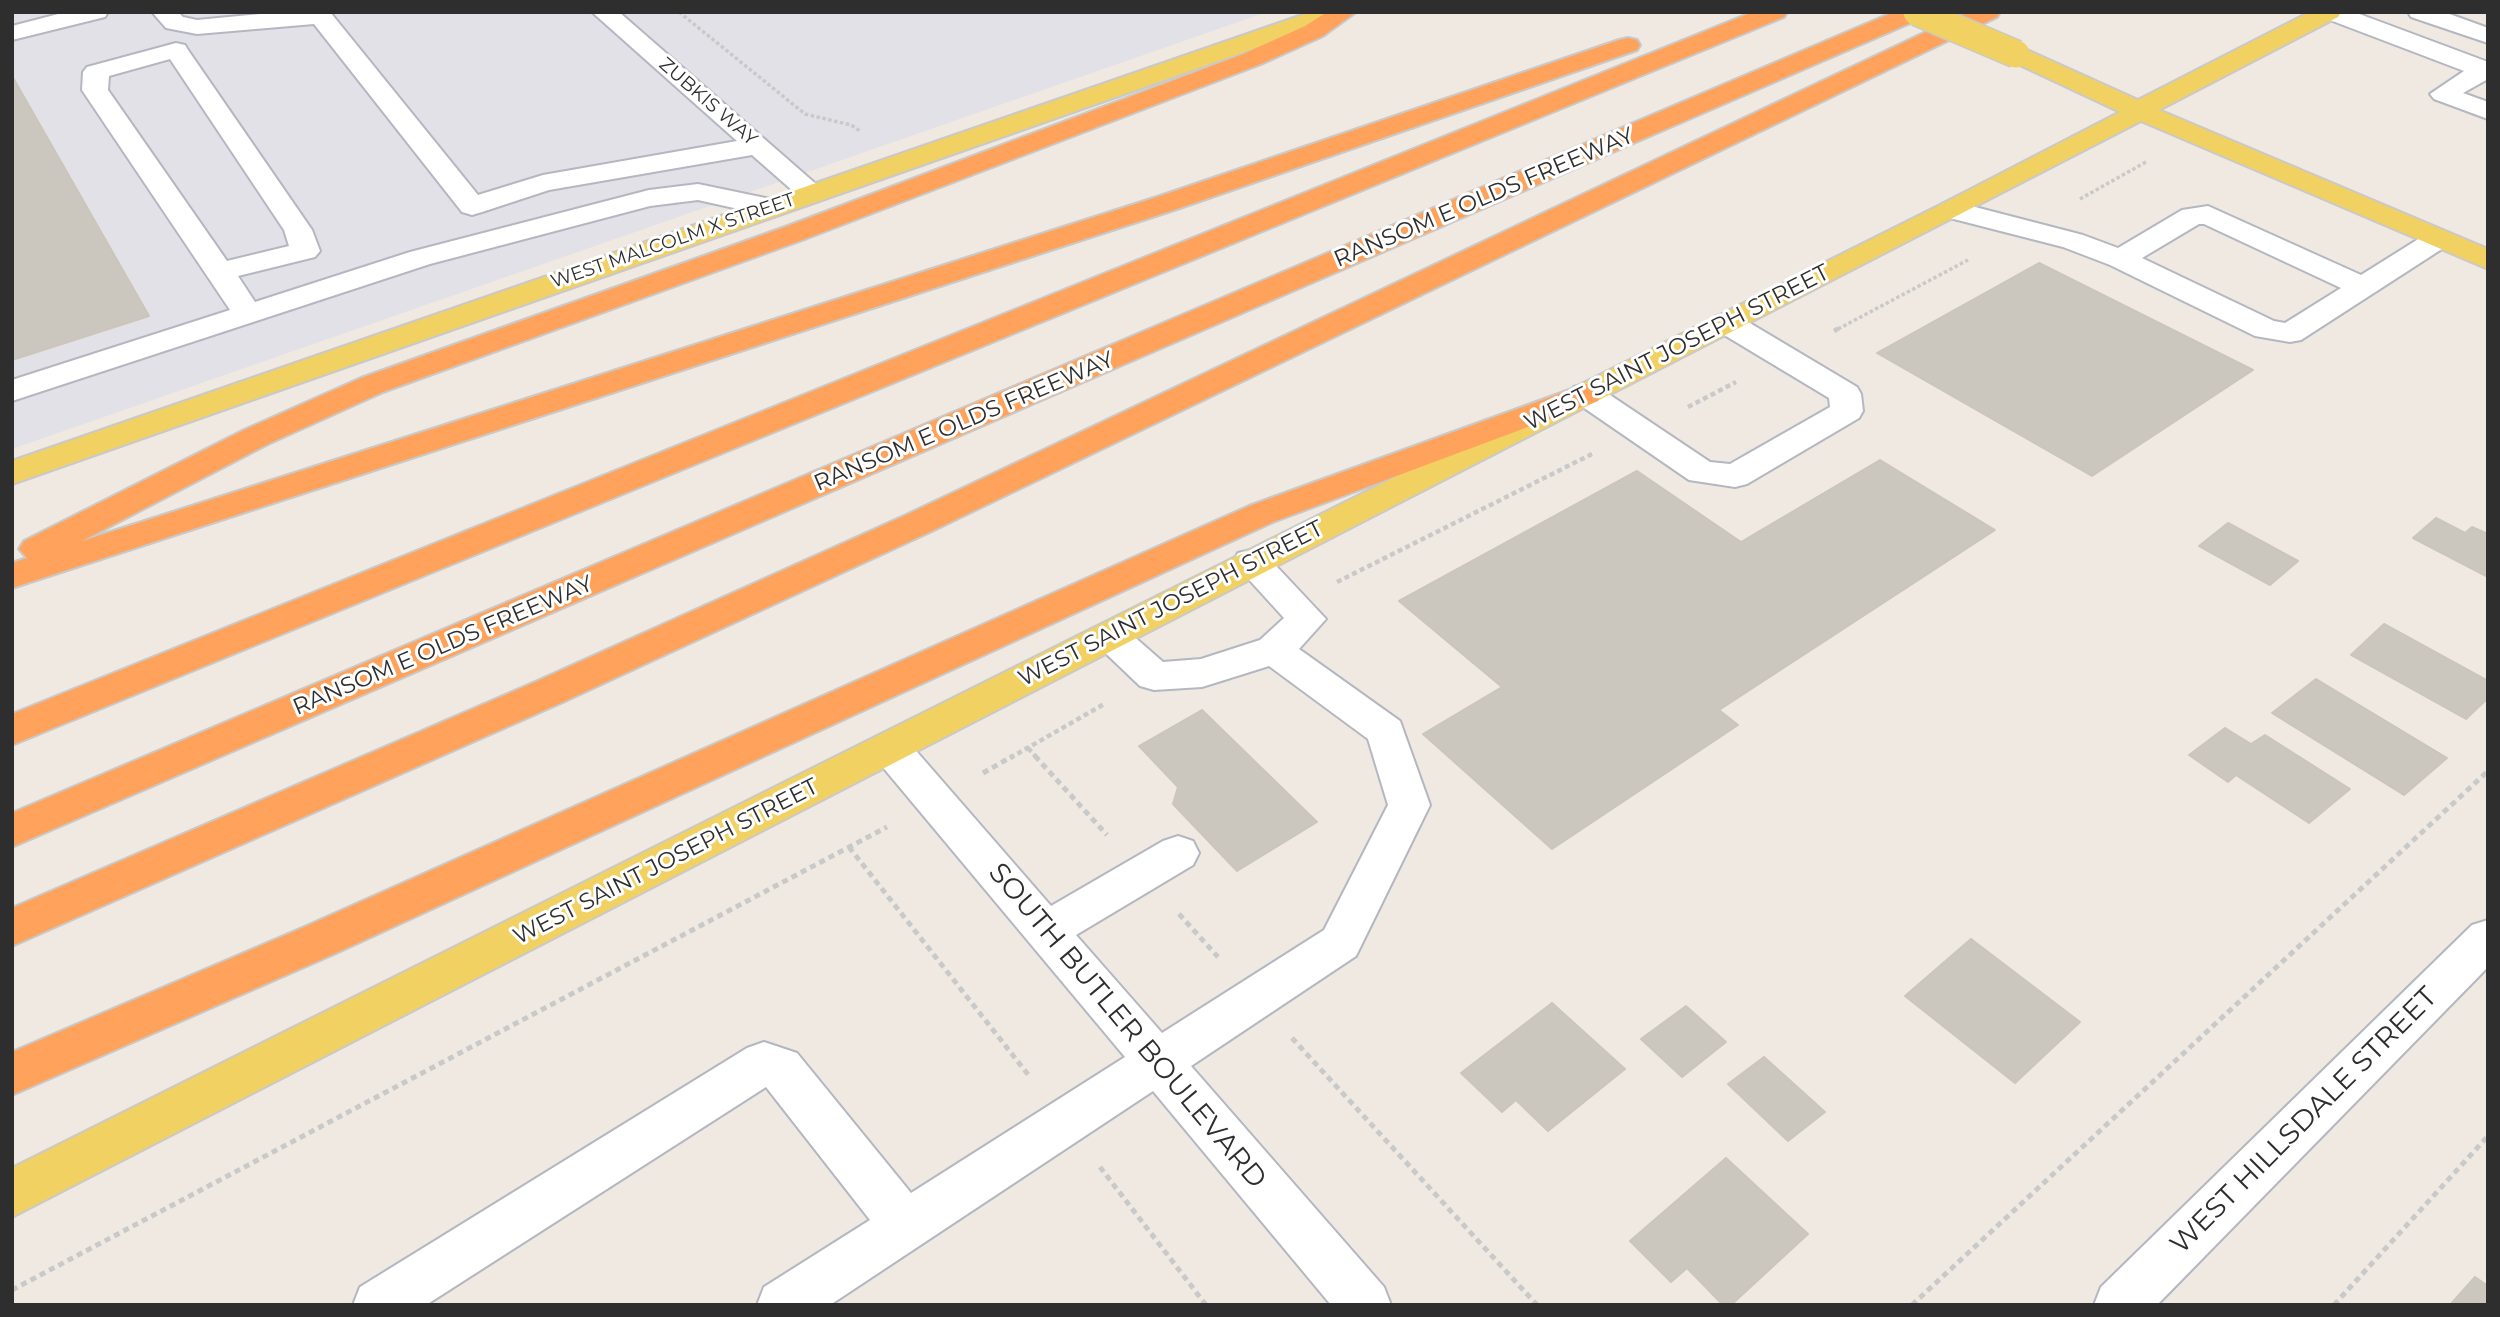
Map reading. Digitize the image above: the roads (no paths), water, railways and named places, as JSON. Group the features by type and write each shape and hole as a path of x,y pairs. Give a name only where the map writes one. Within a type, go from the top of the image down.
{"highway":[{"path":"12,561 256,438 372,385 795,233 1252,59 1303,36 1344,12"},
{"path":"12,576 1154,208 1723,12"},
{"path":"12,730 1775,12"},
{"name":"RANSOM E OLDS FREEWAY","path":"12,831 1916,12"},
{"path":"12,928 550,692 919,523 1987,12"},
{"path":"12,1074 331,935 1261,514 1586,394"}],"main road":[{"name":"WEST MALCOLM X STREET","path":"12,473 811,192 1335,12"},
{"path":"1916,12 2016,54 2193,136 2488,260"},
{"name":"WEST SAINT JOSEPH STREET","path":"12,1194 1251,562 2107,131 2175,89 2330,12"}],"street":[{"path":"12,33 96,12"},
{"name":"ZUBKIS WAY","path":"604,12 811,192"},
{"path":"2330,12 2486,70"},
{"path":"2420,12 2488,36"},
{"path":"248,313 95,90 96,72 175,29 318,14 472,206 543,183 759,146"},
{"path":"175,29 298,230 305,251 221,271"},
{"path":"2486,70 2443,94 2488,111"},
{"path":"12,391 420,258 649,198 698,192 770,207"},
{"path":"1952,210 2073,241 2120,259 2266,329 2290,333 2438,239"},
{"path":"2120,259 2192,215 2208,215 2363,287"},
{"path":"1586,394 1701,472 1735,475 1847,411 1845,394 1727,323"},
{"path":"1110,636 1154,676 1202,673 1274,650 1307,619 1251,562"},
{"path":"783,1305 1340,943 1409,805 1386,731 1274,650"},
{"name":"SOUTH BUTLER BOULEVARD","path":"890,748 1365,1305"},
{"path":"1045,930 1178,853"},
{"name":"WEST HILLSDALE STREET","path":"2120,1305 2488,938"},
{"path":"379,1305 764,1063 780,1068 905,1225"}]}
